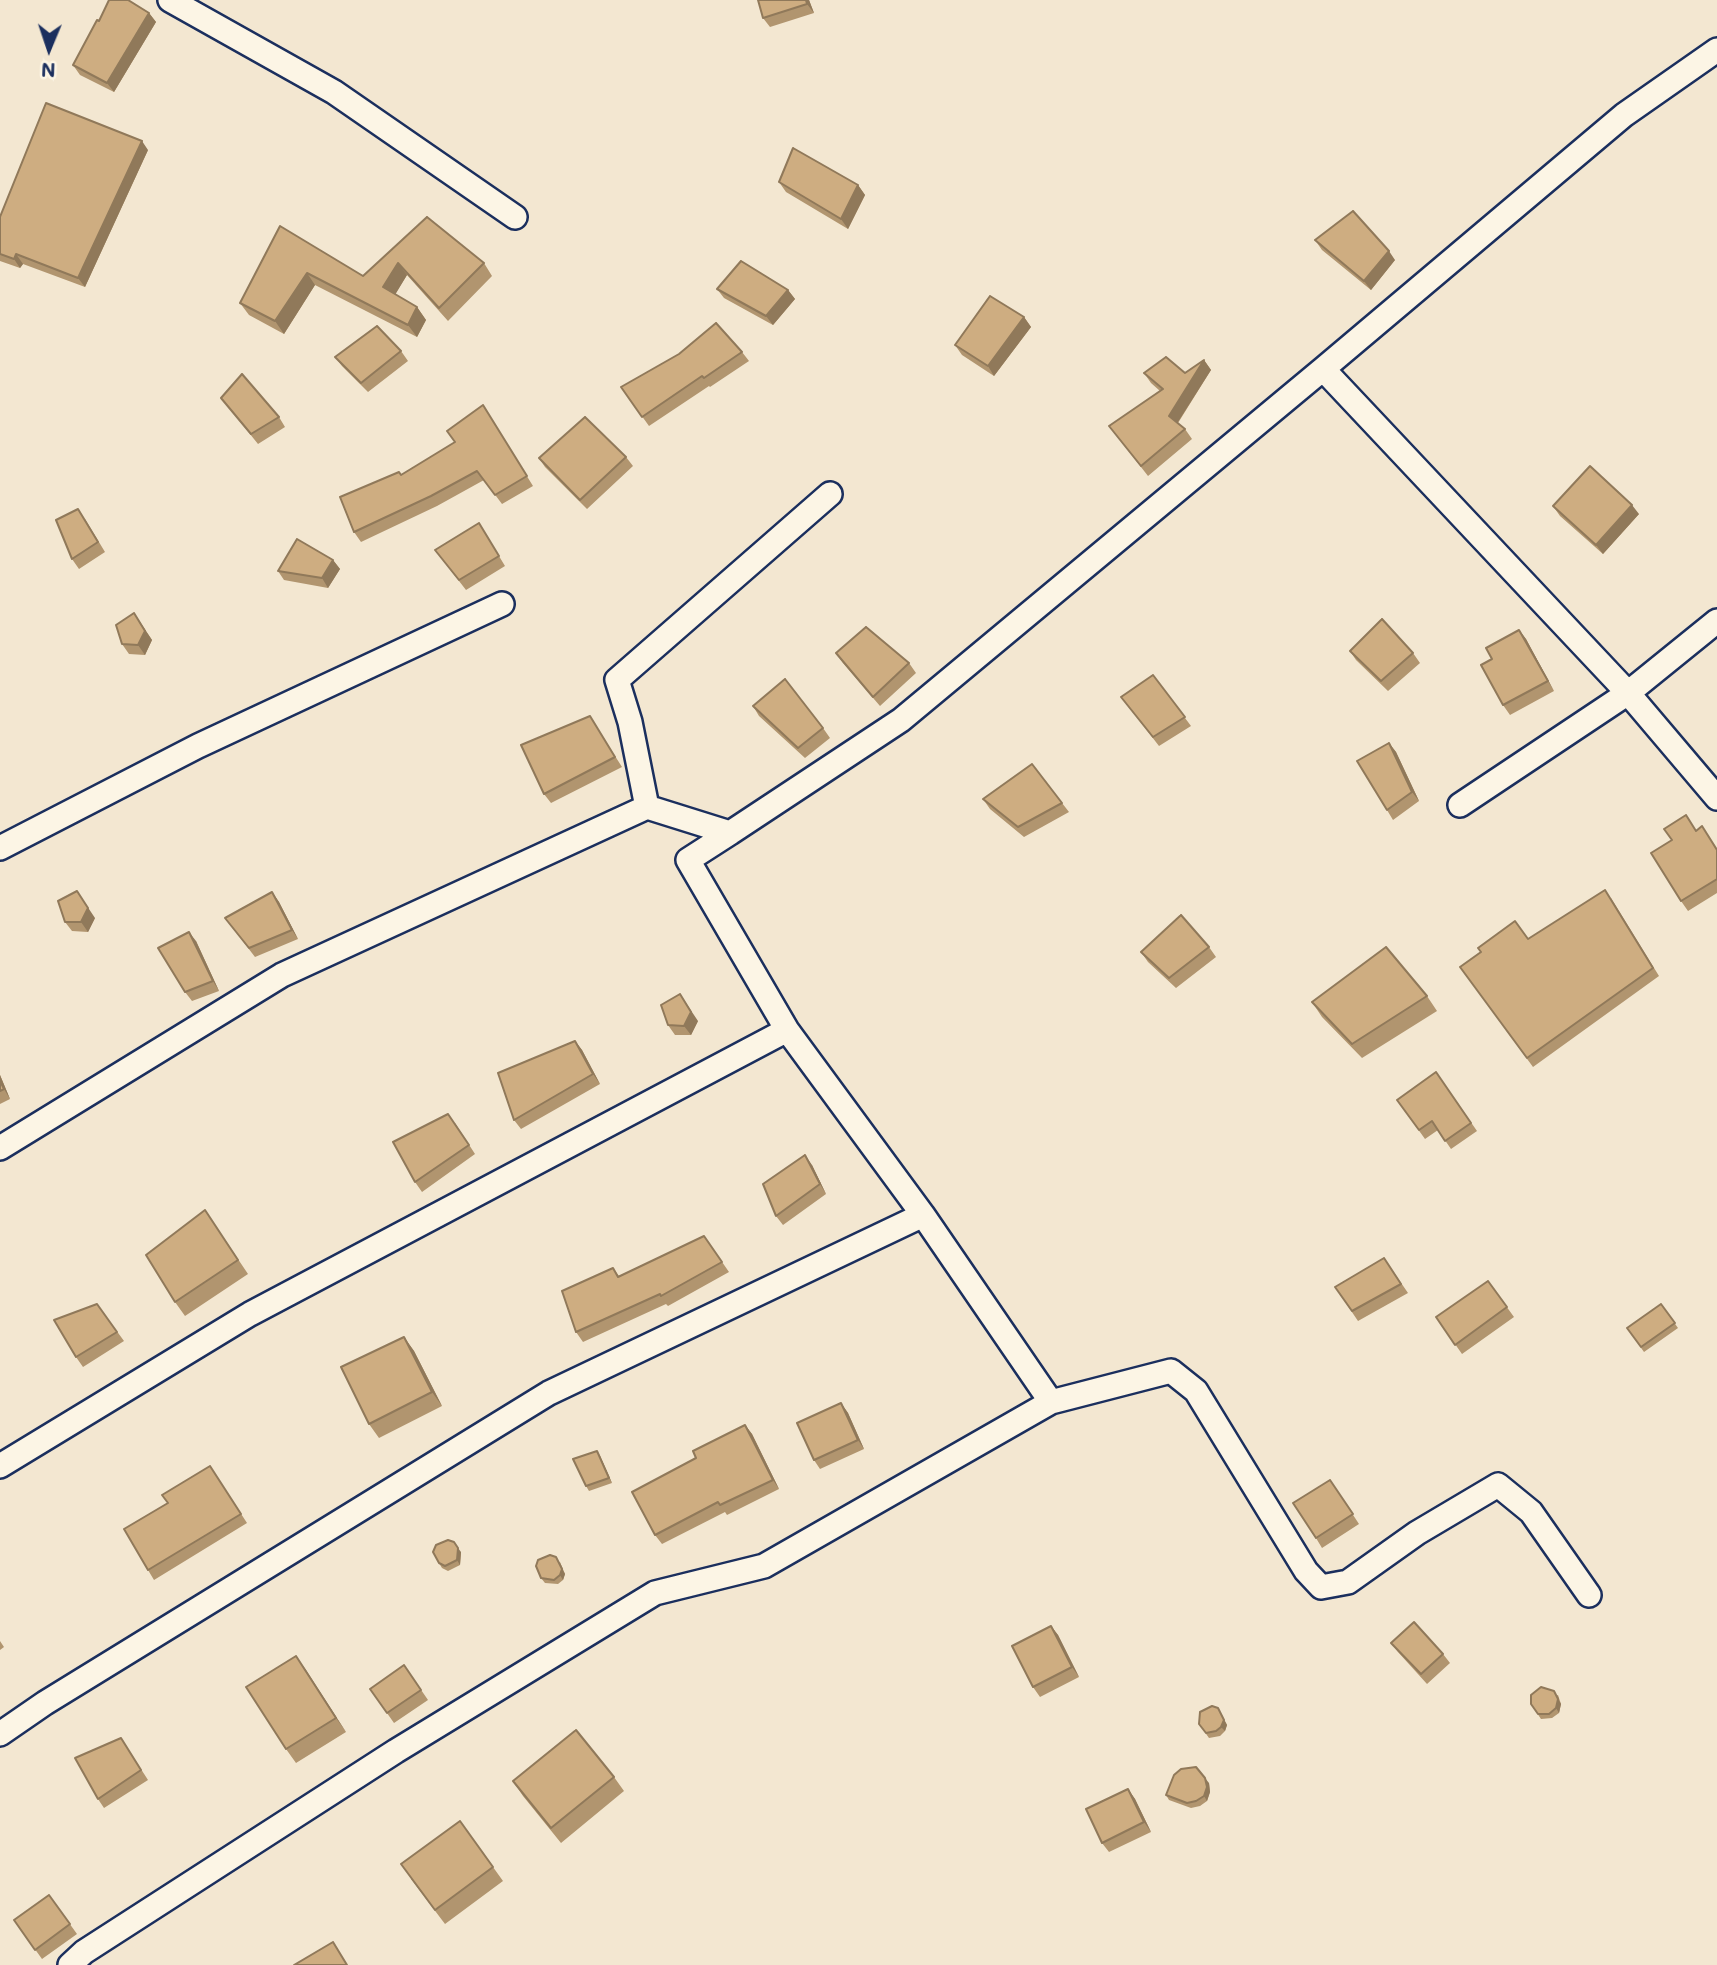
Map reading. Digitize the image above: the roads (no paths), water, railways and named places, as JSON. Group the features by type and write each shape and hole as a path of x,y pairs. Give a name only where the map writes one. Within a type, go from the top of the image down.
{"street":[{"path":"170,0 334,92 515,217"},
{"path":"1051,1402 923,1215 787,1030 688,860 901,720 1624,115 1717,50"},
{"path":"1323,369 1628,693 1717,798"},
{"path":"647,807 631,722 617,680 830,494"},
{"path":"0,848 198,746 502,604"},
{"path":"1460,805 1628,693 1717,621"},
{"path":"0,1148 282,975 647,807 730,833"},
{"path":"0,1466 250,1314 787,1030"},
{"path":"0,1734 45,1703 549,1393 923,1215"},
{"path":"70,1965 84,1952 396,1751 655,1593 764,1566 1051,1402 1171,1371 1196,1391 1306,1571 1321,1587 1348,1582 1417,1533 1499,1485 1531,1512 1589,1595"}]}
